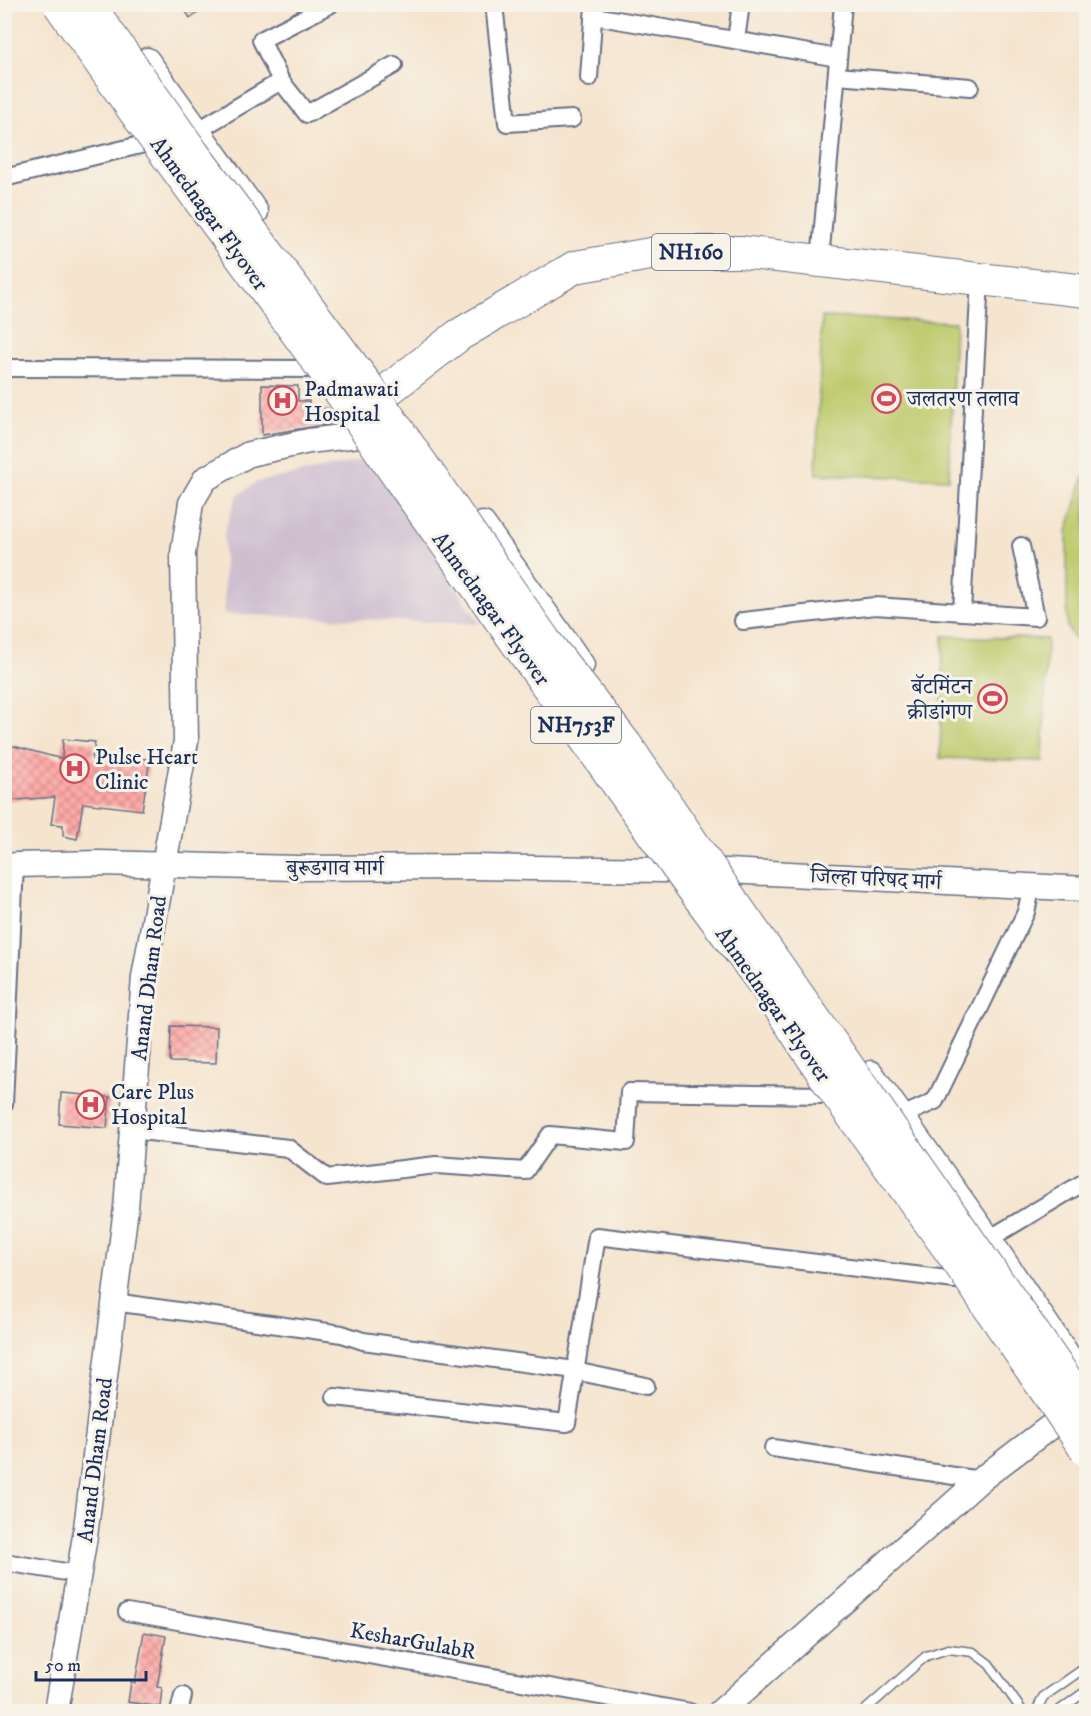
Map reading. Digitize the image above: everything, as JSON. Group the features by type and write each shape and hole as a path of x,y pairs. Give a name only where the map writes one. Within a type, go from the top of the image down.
{"highway":[{"name":"Ahmednagar Flyover","path":"59,4 135,112 341,393 684,877 764,984 836,1093 959,1263 1086,1450"},
{"name":"Ahmednagar Flyover","path":"88,4 193,153 366,384 545,641 626,745 1086,1408"},
{"name":"NH160","path":"333,399 380,379 575,267 662,252 740,252 1086,291"}],"street":[{"path":"46,4 313,370 498,638 666,870 1086,1469"},
{"path":"107,4 197,131 380,379 990,1239 1086,1382"},
{"path":"331,4 261,40 281,81 307,114 394,65"},
{"path":"494,4 507,123 572,119"},
{"path":"736,40 741,4"},
{"path":"820,260 843,4"},
{"path":"589,78 594,10 736,40 838,58"},
{"path":"837,76 970,87"},
{"path":"4,178 197,131 281,81"},
{"path":"962,612 980,279"},
{"path":"4,368 313,370 380,379"},
{"name":"Anand Dham Road","path":"56,1712 85,1536 126,1208 144,977 186,741 183,553 191,502 205,479 249,454 309,441 358,435"},
{"path":"743,621 875,606 1036,617 1021,546"},
{"name":"बुरूडगाव मार्ग","path":"10,866 99,863 296,868 473,867 666,870"},
{"path":"4,1104 10,866"},
{"name":"जिल्हा परिषद मार्ग","path":"666,870 728,871 1086,889"},
{"path":"902,1116 935,1101 1026,912 1032,886"},
{"path":"132,1130 288,1148 327,1178 436,1165 525,1171 550,1135 626,1142 629,1092 824,1095"},
{"path":"990,1239 1086,1181"},
{"path":"335,1397 567,1423 597,1236 955,1280"},
{"path":"114,1302 342,1334 363,1341 575,1370 646,1386"},
{"path":"720,1712 980,1480 1055,1423"},
{"path":"773,1448 980,1480"},
{"path":"4,1562 78,1574"},
{"name":"KesharGulabR","path":"127,1612 690,1712"}],"lane":[{"path":"863,1712 926,1656 948,1649 973,1652 989,1664 1023,1712"},
{"path":"1036,1712 1043,1697 1086,1667"},
{"path":"1057,1712 1086,1691"}],"shaded area":[{"path":"373,458 480,624 224,614 224,532 237,496 257,482"}],"green space":[{"name":"जलतरण तलाव","path":"822,317 955,322 949,479 816,474"},
{"path":"1086,470 1086,658 1067,627 1067,531"},
{"name":"बॅटमिंटन क्रीडांगण","path":"943,636 1047,639 1043,761 940,758"}],"building":[{"path":"181,4 210,4 190,18"},
{"path":"262,385 298,386 298,401 309,401 309,409 329,409 329,424 262,435"},
{"path":"63,739 95,742 92,759 150,759 142,810 83,803 77,839 63,836 63,825 51,824 55,797 4,801 6,744 62,759"},
{"path":"171,1026 217,1027 216,1063 170,1062"},
{"path":"61,1093 110,1097 107,1128 59,1124"},
{"path":"144,1632 166,1636 157,1687 162,1688 160,1707 128,1702 131,1682 135,1683"}],"place":[{"name":"जलतरण तलाव","path":"886,398"},
{"name":"Padmawati Hospital","path":"283,401"},
{"name":"बॅटमिंटन क्रीडांगण","path":"993,699"},
{"name":"Pulse Heart Clinic","path":"74,769"},
{"name":"Care Plus Hospital","path":"90,1104"}]}
